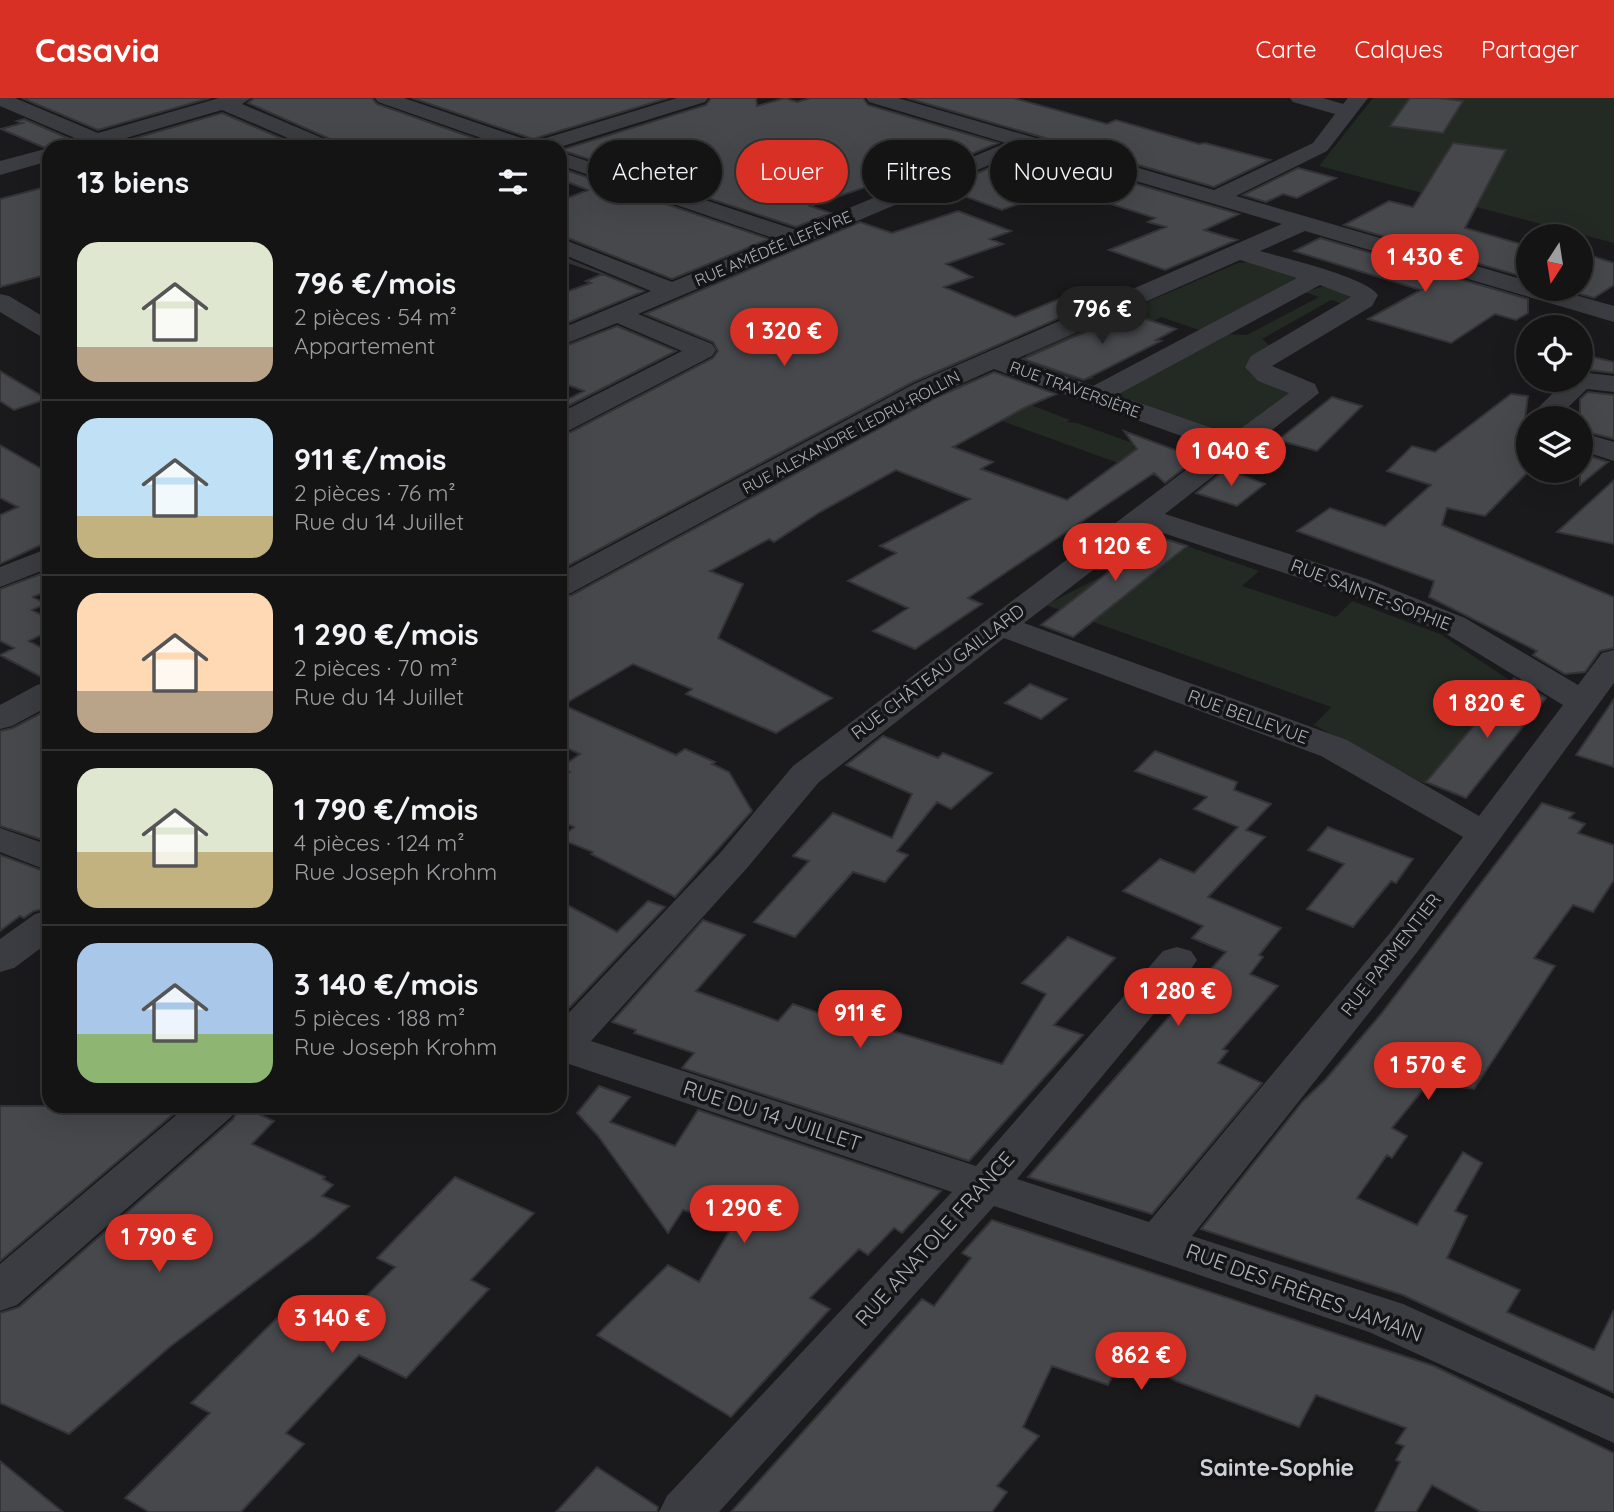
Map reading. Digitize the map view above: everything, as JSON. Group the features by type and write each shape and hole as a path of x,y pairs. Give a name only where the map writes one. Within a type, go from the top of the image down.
{"street":[{"path":"385,98 507,140"},
{"path":"561,140 698,98"},
{"path":"876,98 1018,140"},
{"path":"1215,198 1320,147 1352,105 1300,98"},
{"path":"0,99 103,140"},
{"path":"114,140 232,101 313,140"},
{"path":"150,102 187,114"},
{"path":"0,168 42,156"},
{"name":"RUE AMÉDÉE LEFÈVRE","path":"567,335 990,157"},
{"path":"567,160 797,238"},
{"path":"1137,175 1614,314"},
{"name":"RUE ALEXANDRE LEDRU-ROLLIN","path":"567,582 924,390 1302,224"},
{"path":"567,248 672,291"},
{"name":"RUE CHÂTEAU GAILLARD","path":"567,1041 734,860 806,774 1305,393 1305,390 1298,386 1266,375 1258,367 1260,362 1366,298 1354,288 1239,252"},
{"path":"1095,396 1318,276"},
{"path":"0,301 42,327"},
{"path":"567,420 703,350 617,314"},
{"name":"RUE TRAVERSIÈRE","path":"994,360 1235,446"},
{"path":"1554,406 1581,380 1614,384"},
{"path":"1564,396 1614,410"},
{"path":"1593,445 1614,453"},
{"name":"RUE SAINTE-SOPHIE","path":"1145,517 1356,586 1454,625 1583,702"},
{"path":"0,578 42,560"},
{"name":"RUE BELLEVUE","path":"1001,626 1334,748 1484,834"},
{"name":"RUE PARMENTIER","path":"1160,1242 1404,942 1614,660"},
{"path":"0,719 42,696"},
{"path":"0,839 42,856"},
{"path":"0,959 42,928"},
{"name":"RUE ANATOLE FRANCE","path":"686,1512 984,1187 1177,960"},
{"name":"RUE DU 14 JUILLET","path":"567,1049 984,1187"},
{"path":"0,1292 207,1113"},
{"name":"RUE DES FRÈRES JAMAIN","path":"984,1187 1160,1242 1386,1318 1614,1422"}],"shaded area":[{"path":"1373,98 1614,98 1614,243 1593,238 1593,224 1541,224 1319,166"},
{"path":"1251,262 1297,276 1298,280 1202,331 1161,317 1064,367 1095,378 1089,380 1058,375 1037,368 1024,359 1028,353 1238,263"},
{"path":"1327,285 1357,294 1347,305 1331,300 1262,339 1270,346 1250,362 1290,393 1236,434 1223,435 1117,395 1225,334 1247,335 1319,297 1305,292"},
{"path":"988,374 1006,374 981,386 1070,420 1067,422 1077,423 1135,444 1132,447 1143,447 1191,465 1168,481 933,396"},
{"path":"1187,546 1259,571 1242,586 1336,617 1352,601 1440,634 1511,681 1425,784 1314,725 1331,707 1046,605 1104,575 1137,586"}],"building":[{"path":"22,98 210,98 98,130"},
{"path":"254,98 372,98 377,104 479,140 333,140 248,103"},
{"path":"412,98 668,98 533,139"},
{"path":"711,98 756,98 757,106 785,98 797,102 811,98 863,98 868,105 990,141 990,146 976,152 976,140 862,140 862,188 848,193 848,140 736,140 736,203 819,203 810,206 831,213 796,227 722,203 722,140 593,140 706,105"},
{"path":"907,98 1013,98 1107,124 1116,120 1199,144 1205,143 1270,160 1214,187 1137,165 1137,140 1052,140"},
{"path":"1410,98 1463,101 1443,133 1390,126"},
{"path":"222,113 286,140 128,140"},
{"path":"24,119 70,139 42,140 42,147 1,129 23,123 17,121"},
{"path":"588,142 588,159 567,152 567,148"},
{"path":"1453,143 1506,150 1465,228 1516,243 1516,275 1344,225 1389,201 1413,207"},
{"path":"990,168 990,203 1021,203 1002,210 976,200 976,174"},
{"path":"1298,168 1336,178 1297,198 1283,194 1266,202 1243,195"},
{"path":"567,170 588,178 588,190 567,182"},
{"path":"1137,184 1239,214 1204,230 1237,240 1165,270 1109,250 1166,227 1148,222 1155,218 1108,203 1137,203"},
{"path":"42,188 42,276 0,287 0,199"},
{"path":"588,190 588,203 663,203 769,239 672,279 567,238 567,198"},
{"path":"958,211 1011,231 990,239 1003,244 946,264 972,277 944,287 1015,317 1071,294 1096,302 913,382 567,566 567,433 713,358 718,351 713,342 645,314 860,222 892,233"},
{"path":"1320,238 1516,295 1516,301 1528,301 1528,313 1516,315 1516,320 1495,314 1451,343 1368,319 1421,290 1294,251"},
{"path":"1593,256 1614,263 1614,285 1594,298"},
{"path":"569,260 602,274 567,262"},
{"path":"603,274 644,291 567,323 567,292 591,283 586,281"},
{"path":"1128,313 1176,329 1156,340 1161,341 1084,380 1023,359"},
{"path":"617,326 676,351 567,406 567,400 584,391 567,385 567,345"},
{"path":"1593,357 1614,362 1614,373 1593,371"},
{"path":"0,371 42,396 42,401 14,410 0,401"},
{"path":"994,372 1056,394 1026,407 953,447 993,462 981,469 1067,500 1137,449 1124,431 1197,458 1165,483 1154,473 968,598 982,604 915,649 873,631 908,608 848,581 896,553 880,546 970,499 896,470 820,512 774,542 769,539 710,571 743,584 718,638 832,698 776,733 686,694 692,689 633,664 567,703 567,596 935,398"},
{"path":"1588,392 1614,395 1614,439 1593,433 1593,406 1580,406 1580,399"},
{"path":"1511,394 1528,396 1527,406 1516,406 1517,483 1485,516 1447,508 1442,525 1614,597 1614,648 1600,651 1585,672 1565,674 1533,655 1537,651 1429,597 1434,581 1297,531 1330,508 1385,526 1431,485 1387,471 1412,446 1435,452"},
{"path":"1332,397 1362,406 1317,451 1278,440"},
{"path":"0,445 42,469 42,544 0,564 0,515 18,507 0,498"},
{"path":"1593,457 1608,462 1593,474"},
{"path":"1226,469 1265,484 1237,506 1196,493"},
{"path":"1614,480 1614,544 1557,532"},
{"path":"1146,533 1187,546 1073,637 1041,625 1120,563 1110,560"},
{"path":"42,574 42,593 33,597 42,602 42,605 32,610 42,615 42,634 29,641 42,648 42,677 0,655 14,648 0,641 0,589"},
{"path":"1514,678 1546,698 1466,798 1426,782"},
{"path":"1030,684 1067,699 1041,719 1005,703"},
{"path":"1614,699 1614,767 1576,755"},
{"path":"567,707 676,755 685,749 715,762 712,764 729,772 752,811 675,897 591,854 593,852 567,842 567,833 574,827 567,824 567,774 570,772 567,771 567,763 580,754 567,748"},
{"path":"42,713 42,840 0,826 0,731 13,728"},
{"path":"883,736 938,758 943,753 992,773 951,809 937,802 897,851 908,855 885,882 853,872 795,937 754,922 809,861 793,856 833,813 892,838 912,794 846,765"},
{"path":"1155,751 1237,782 1234,790 1271,804 1246,830 1265,837 1208,897 1281,928 1259,955 1263,957 1250,974 1278,986 1223,1049 1228,1051 1218,1063 1262,1083 1152,1214 1028,1177 1226,952 1192,938 1203,926 1123,891 1160,859 1194,873 1238,827 1194,809 1207,797 1135,771"},
{"path":"1542,803 1574,813 1569,818 1585,824 1578,833 1614,845 1614,880 1593,912 1573,905 1534,958 1555,966 1474,1089 1460,1087 1434,1076 1392,1128 1407,1136 1392,1158 1387,1155 1357,1198 1417,1225 1463,1152 1482,1163 1455,1211 1467,1216 1447,1258 1520,1290 1507,1312 1594,1350 1614,1310 1614,1393 1403,1295 1201,1229 1303,1101 1326,1079 1381,1014"},
{"path":"1328,827 1413,859 1396,883 1391,881 1353,927 1307,909 1344,864 1308,850"},
{"path":"0,855 42,870 42,909 24,918 20,916 0,931"},
{"path":"648,901 665,907 570,1007 567,1006 567,905 617,932"},
{"path":"703,920 745,935 696,991 778,1021 793,1004 859,1027 863,1022 1002,1064 1046,994 1022,983 1068,937 1115,958 1054,1025 1083,1035 969,1161 682,1068 694,1053 634,1033 636,1030 612,1022"},
{"path":"599,1086 630,1097 610,1122 675,1146 698,1110 941,1191 902,1233 894,1228 868,1255 859,1249 810,1298 830,1309 731,1417 597,1335 668,1265 699,1282 733,1225 683,1210 668,1233 598,1136 577,1113"},
{"path":"0,1106 42,1106 42,1113 175,1113 0,1261"},
{"path":"236,1113 256,1113 274,1121 252,1144 325,1177 323,1179 333,1185 322,1196 349,1206 314,1237 171,1346 69,1434 0,1403 0,1313 19,1307 233,1119"},
{"path":"455,1177 534,1213 471,1280 489,1289 406,1378 359,1355 286,1433 304,1444 241,1512 149,1512 125,1498 210,1413 191,1403 281,1314 326,1337 395,1267 377,1258"},
{"path":"992,1220 1434,1366 1614,1453 1614,1512 1481,1512 1432,1485 1416,1512 1375,1512 1400,1462 1396,1460 1404,1446 1396,1443 1406,1428 1316,1395 1299,1427 1176,1381 1124,1355 1108,1385 1052,1366 1023,1427 1039,1436 997,1486 1007,1492 992,1512 731,1512 922,1299 934,1306 971,1258 962,1253"},
{"path":"0,1461 63,1512 0,1512"},
{"path":"597,1467 658,1507 657,1512 556,1512"}],"district":[{"name":"Sainte-Sophie","path":"1277,1468"}]}
